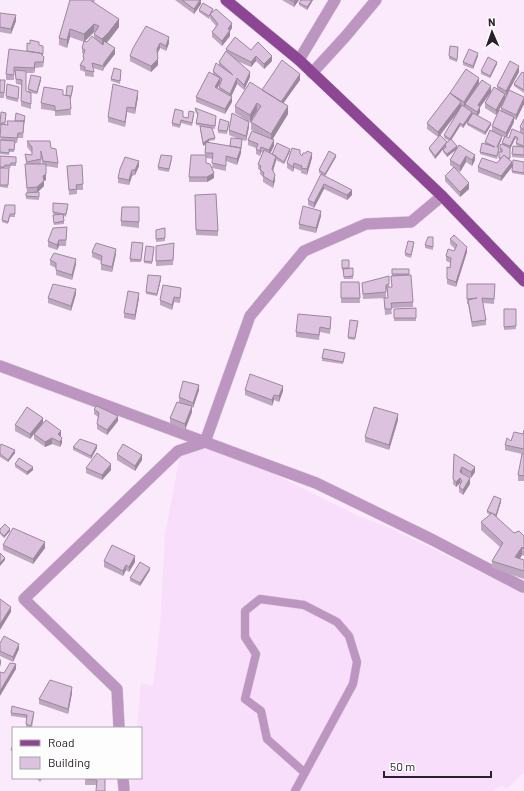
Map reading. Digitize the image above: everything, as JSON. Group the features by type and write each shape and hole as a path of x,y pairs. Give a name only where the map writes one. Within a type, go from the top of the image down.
{"main road":[{"path":"226,0 312,72 442,196 524,281"}],"street":[{"path":"299,60 335,0"},
{"path":"312,72 345,37 376,0"},
{"path":"205,442 250,316 304,251 366,224 411,222 442,196"},
{"path":"0,366 316,483 429,538 523,587"},
{"path":"120,727 117,689 24,599 178,451 205,442"}],"lane":[{"path":"296,791 353,684 357,662 349,636 337,622 304,605 260,599 245,611 245,637 256,654 245,699 261,711 266,739 305,773"}],"shaded area":[{"path":"198,448 215,448 260,467 354,514 394,530 522,592 524,590 524,772 507,789 501,785 493,791 130,791 131,779 142,779 142,727 137,727 141,683 153,686 160,626 165,534 180,455"}],"building":[{"path":"70,0 90,0 119,19 102,39 94,34 99,26 94,24 84,34 70,29 67,40 59,38"},
{"path":"182,0 200,0 194,9"},
{"path":"301,0 312,0 307,7 299,3"},
{"path":"203,3 213,9 209,16 199,10"},
{"path":"216,9 232,23 228,29 230,30 222,41 212,32 218,24 210,14"},
{"path":"0,13 16,15 11,29 0,27"},
{"path":"146,26 169,37 166,46 160,43 157,49 158,59 151,66 130,56"},
{"path":"92,36 103,45 104,41 115,48 103,66 92,63 94,72 85,70 85,67 80,65 84,59 83,56 85,50 82,48 84,41 87,42"},
{"path":"235,37 251,50 258,42 272,56 264,64 256,56 251,62 231,52 226,49"},
{"path":"30,40 39,42 39,45 43,46 43,54 27,51 27,43 30,44"},
{"path":"450,46 458,47 457,60 449,56"},
{"path":"9,49 40,53 44,57 43,62 35,62 34,68 14,67 14,75 6,74"},
{"path":"469,49 478,53 473,66 463,62"},
{"path":"226,51 250,72 244,85 237,78 230,94 219,87 222,79 213,71 216,63 233,75 219,62"},
{"path":"488,57 497,62 490,76 481,71"},
{"path":"282,60 300,74 281,102 262,90"},
{"path":"510,61 519,66 506,91 497,86"},
{"path":"114,68 121,70 120,81 111,79"},
{"path":"466,69 479,78 464,102 450,93"},
{"path":"15,70 26,71 26,91 31,93 31,104 21,101 22,80 16,79"},
{"path":"209,72 220,78 215,87 232,97 225,109 196,97"},
{"path":"522,72 524,73 524,90 514,84"},
{"path":"31,75 41,77 37,92 28,89"},
{"path":"0,80 5,80 4,93 0,92"},
{"path":"482,80 491,86 478,105 480,107 477,112 465,104"},
{"path":"250,82 288,106 271,134 251,122 261,106 257,103 250,115 235,106"},
{"path":"7,84 19,87 18,99 6,96"},
{"path":"113,84 138,91 135,108 127,107 125,122 108,117"},
{"path":"67,86 73,86 71,96 66,95"},
{"path":"44,87 63,90 63,95 70,96 71,109 55,111 55,106 41,103"},
{"path":"494,87 505,94 496,110 485,103"},
{"path":"509,90 524,97 516,115 501,108"},
{"path":"450,93 461,102 438,132 427,123"},
{"path":"462,105 472,112 463,125 460,123 450,139 444,135"},
{"path":"195,108 216,116 215,126 196,123 198,114"},
{"path":"175,109 183,111 183,117 188,118 189,111 194,112 192,123 181,120 180,125 172,123"},
{"path":"499,110 514,117 506,133 492,126"},
{"path":"1,112 6,113 5,123 0,123"},
{"path":"16,113 25,116 24,122 15,121"},
{"path":"232,113 249,122 246,136 229,130"},
{"path":"473,113 491,123 485,132 467,123"},
{"path":"220,119 229,122 227,131 218,130"},
{"path":"524,119 524,130 520,127"},
{"path":"7,121 24,121 23,133 18,133 17,138 0,137 1,124 8,125"},
{"path":"200,126 212,128 215,138 209,139 203,143"},
{"path":"512,129 524,134 524,146 516,143 518,138 515,136 510,146 502,143 505,136 509,138"},
{"path":"490,130 502,136 497,147 499,148 497,156 480,152 482,143 495,147 485,142"},
{"path":"252,131 274,140 269,150 261,147 260,151 256,149 258,144 248,140"},
{"path":"440,135 447,142 435,156 429,148"},
{"path":"231,138 242,139 241,148 230,146"},
{"path":"451,139 457,146 447,154 443,150 446,147 445,144"},
{"path":"0,140 15,141 14,150 9,149 9,153 0,152"},
{"path":"27,141 50,141 51,148 56,149 58,163 43,161 41,151 41,159 27,162 25,154 32,155 32,147"},
{"path":"206,142 241,148 237,159 226,156 226,166 212,163 213,153 205,153"},
{"path":"277,143 290,149 284,162 272,154"},
{"path":"502,144 510,148 510,158 507,158 504,155 499,158 499,152 502,152 500,145"},
{"path":"459,145 475,155 472,160 466,156 460,166 450,160"},
{"path":"513,146 524,147 524,155 512,154"},
{"path":"292,148 300,150 300,154 302,156 303,153 306,153 307,151 312,153 307,169 301,168 302,166 294,163 293,167 287,163"},
{"path":"264,150 276,156 272,169 275,175 273,182 263,176 264,173 260,169 261,166 258,164"},
{"path":"329,151 336,155 325,174 319,170"},
{"path":"161,155 172,156 169,169 158,167"},
{"path":"191,155 206,155 206,163 210,164 214,173 207,177 189,177"},
{"path":"504,155 512,162 501,176 478,167 482,158 497,163"},
{"path":"0,156 16,157 16,163 11,163 10,165 0,167"},
{"path":"125,157 139,161 135,170 132,170 129,180 118,178"},
{"path":"513,160 524,162 524,173 512,171"},
{"path":"25,164 46,164 46,174 43,176 44,181 37,187 27,188"},
{"path":"82,165 83,184 76,185 77,189 69,190 67,166"},
{"path":"454,167 469,183 460,192 445,176"},
{"path":"0,168 9,168 8,185 0,185"},
{"path":"321,174 352,190 347,195 324,184 314,203 308,200"},
{"path":"39,192 39,197 26,196 26,193"},
{"path":"216,194 218,231 196,230 195,195"},
{"path":"53,203 68,204 66,214 53,212"},
{"path":"5,205 15,205 15,214 10,214 8,222 2,220"},
{"path":"303,206 321,211 316,228 299,224"},
{"path":"122,207 139,207 139,222 121,221"},
{"path":"63,214 64,221 54,223 53,215"},
{"path":"67,227 66,240 59,240 57,245 48,241 53,228"},
{"path":"165,228 165,238 156,239 156,230"},
{"path":"454,235 467,247 456,282 447,279 447,267 450,268 451,258 446,256 448,249 454,251 457,245 450,239"},
{"path":"428,237 433,237 433,247 425,245"},
{"path":"408,241 414,242 411,255 405,253"},
{"path":"132,242 143,243 141,260 130,259"},
{"path":"96,243 116,249 112,267 101,264 102,256 92,252"},
{"path":"174,243 173,260 156,261 156,246"},
{"path":"146,246 154,247 152,262 144,261"},
{"path":"54,253 76,259 72,275 56,270 56,263 50,260"},
{"path":"342,260 349,260 349,268 342,268"},
{"path":"353,268 353,276 344,277 343,269"},
{"path":"392,269 409,269 409,274 392,274"},
{"path":"148,275 161,276 157,294 146,292"},
{"path":"411,275 413,302 391,303 392,309 385,309 384,298 388,298 387,287 392,287 391,276"},
{"path":"389,276 389,284 386,285 386,292 363,294 362,283"},
{"path":"341,282 359,282 360,298 341,298"},
{"path":"53,284 76,289 71,306 48,298"},
{"path":"467,284 495,284 494,299 482,298 486,320 472,322 468,300 477,298 467,299"},
{"path":"163,285 181,288 180,298 174,297 172,305 160,300"},
{"path":"128,291 139,293 135,315 124,313"},
{"path":"416,308 416,318 394,318 394,309"},
{"path":"504,309 516,309 516,326 504,327"},
{"path":"298,314 331,317 330,329 320,327 319,335 296,332"},
{"path":"350,320 358,321 355,338 348,337"},
{"path":"324,349 345,353 343,362 322,358"},
{"path":"250,374 283,386 279,396 274,395 272,400 245,390"},
{"path":"183,381 199,385 193,403 179,397"},
{"path":"177,402 192,406 185,424 170,418"},
{"path":"97,406 118,416 107,430 97,424 99,413 94,409"},
{"path":"27,407 43,418 30,434 15,425"},
{"path":"374,407 398,414 389,445 365,437"},
{"path":"46,420 61,431 58,434 62,438 60,442 52,438 45,442 34,434"},
{"path":"524,430 524,449 505,445 507,438 511,441 514,432 523,434"},
{"path":"80,439 97,445 91,456 73,447"},
{"path":"1,444 15,450 8,460 0,454"},
{"path":"123,444 142,455 135,466 117,454"},
{"path":"97,453 111,464 102,475 86,468"},
{"path":"454,454 475,467 471,472 462,467 460,472 470,478 463,490 459,487 462,481 460,478 456,482 453,479"},
{"path":"522,454 524,454 524,476 518,475"},
{"path":"19,458 33,467 27,472 15,464"},
{"path":"494,496 501,499 496,515 487,511"},
{"path":"492,513 514,533 519,531 524,536 524,549 522,547 515,557 524,560 524,571 492,561 503,543 481,522"},
{"path":"5,524 10,529 4,536 0,532 0,529"},
{"path":"13,528 45,542 33,559 3,545"},
{"path":"112,545 135,556 129,567 126,565 123,571 104,561"},
{"path":"0,553 5,558 0,563"},
{"path":"140,562 150,568 140,583 130,578"},
{"path":"0,599 11,607 0,624"},
{"path":"4,636 19,644 13,657 0,651 0,643"},
{"path":"10,663 16,664 0,691 0,672 4,673"},
{"path":"50,680 72,687 68,709 39,699"},
{"path":"12,706 34,712 31,726 26,724 27,715 11,713"},
{"path":"85,779 105,779 105,791 96,791 97,780"}]}
